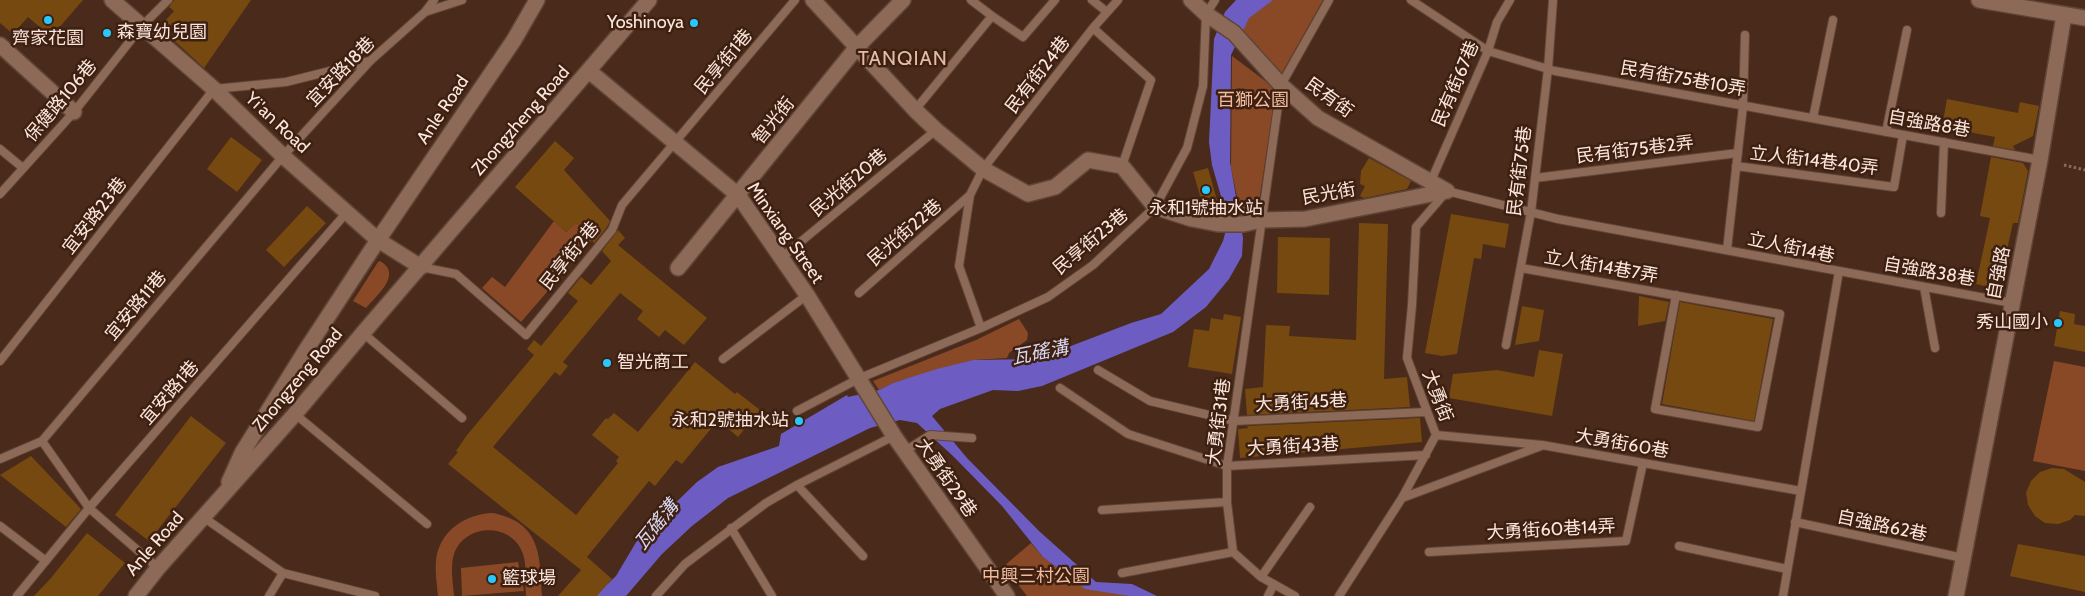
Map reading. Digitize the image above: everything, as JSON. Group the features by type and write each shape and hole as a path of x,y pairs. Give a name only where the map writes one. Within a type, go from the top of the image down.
{"street":[{"name":"Yi'an Road","path":"112,0 214,89 283,156 348,211 378,240 422,267"},
{"name":"Anle Road","path":"223,494 242,453 306,350 378,240 514,40 537,0"},
{"name":"Zhongzheng Road","path":"422,267 649,0"},
{"path":"813,0 915,110 983,169 1028,194 1055,187 1088,160 1122,166 1155,207"},
{"name":"智光街","path":"678,268 857,47 903,0"},
{"name":"民有街","path":"1191,0 1206,14 1234,33 1281,85 1318,118 1447,191"},
{"path":"1979,0 2085,18"},
{"name":"自強路","path":"1956,596 2040,160 2064,14"},
{"path":"0,46 74,112"},
{"name":"Minxiang Street","path":"589,71 738,195 860,378"},
{"name":"民光街","path":"1155,207 1192,219 1218,224 1244,224 1262,220 1305,219 1447,191"},
{"name":"Zhongzeng Road","path":"203,517 295,414 362,333 422,267"},
{"name":"大勇街29巷","path":"860,378 894,436 1007,596"},
{"name":"Anle Road","path":"136,596 203,517"}],"lane":[{"name":"保健路106巷","path":"0,194 74,112 142,26 168,0"},
{"path":"425,12 434,0"},
{"path":"425,12 462,0"},
{"name":"民享街1巷","path":"676,143 795,0"},
{"path":"971,0 1023,37 1055,0"},
{"path":"1092,0 1107,12"},
{"name":"民有街24巷","path":"970,195 983,169 1118,0"},
{"path":"1206,14 1215,0"},
{"path":"1281,85 1329,0"},
{"name":"民有街75巷10弄","path":"1411,0 1488,51 1548,69 1813,118"},
{"name":"民有街67巷","path":"1431,182 1488,51 1497,22 1510,0"},
{"name":"民有街75巷","path":"1506,345 1531,212 1548,69 1553,0"},
{"name":"宜安路18巷","path":"283,156 370,61 425,12"},
{"name":"民享街23巷","path":"797,411 860,378 981,328 1048,297 1093,265 1155,207 1187,148 1203,86 1206,14"},
{"path":"915,110 992,16"},
{"path":"1813,118 1833,20"},
{"path":"1094,28 1152,80 1122,166"},
{"path":"1886,132 1907,30"},
{"path":"1727,250 1743,106 1745,35"},
{"path":"214,89 286,82 370,61"},
{"name":"大勇街31巷","path":"1233,552 1227,502 1227,466 1281,85"},
{"name":"宜安路23巷","path":"0,361 214,89"},
{"name":"自強路8巷","path":"1813,118 2040,160"},
{"name":"民光街20巷","path":"781,258 936,130"},
{"name":"立人街14巷40弄","path":"1736,166 1894,187 1903,135"},
{"path":"1941,213 1944,142"},
{"name":"民享街2巷","path":"422,267 456,274 526,335 612,230 622,206 676,143"},
{"path":"0,149 23,168"},
{"name":"民有街75巷2弄","path":"1535,178 1738,153"},
{"name":"宜安路11巷","path":"0,458 42,440 283,156"},
{"name":"立人街14巷","path":"1447,191 1531,212 1839,271 1783,596"},
{"name":"大勇街","path":"1338,596 1402,498 1436,435 1407,358 1416,227 1447,191"},
{"path":"970,195 959,266 981,328"},
{"name":"民光街22巷","path":"859,293 970,195"},
{"name":"宜安路1巷","path":"17,596 89,508 348,211"},
{"name":"立人街14巷7弄","path":"1521,268 1676,295 1780,314 1758,426 1655,409 1676,295"},
{"name":"自強路38巷","path":"1839,271 2012,303"},
{"path":"1924,287 1935,348"},
{"path":"723,359 807,296"},
{"path":"362,333 462,418"},
{"name":"大勇街45巷","path":"1098,370 1150,401 1234,421 1426,412"},
{"name":"大勇街43巷","path":"1060,388 1128,434 1227,466 1426,455"},
{"path":"295,414 427,524"},
{"path":"905,451 930,435 972,438"},
{"name":"大勇街60巷","path":"1436,435 1542,445 1800,491"},
{"path":"656,596 685,564 731,528 796,485 894,436"},
{"path":"42,440 89,508 158,568"},
{"path":"1402,498 1542,445"},
{"name":"大勇街60巷14弄","path":"1429,552 1626,541 1643,463"},
{"path":"796,485 863,556"},
{"path":"1102,510 1227,502"},
{"path":"1261,577 1310,507"},
{"path":"203,517 283,573 375,596"},
{"name":"自強路62巷","path":"1795,522 1963,558"},
{"path":"0,526 46,561"},
{"path":"731,528 772,596"},
{"path":"1679,546 1787,569"},
{"path":"1122,573 1233,552 1261,577 1295,596"},
{"path":"269,596 283,573"},
{"path":"1268,596 1274,584"}],"path":[{"path":"2064,165 2085,170"}],"green space":[{"name":"百獅公園","path":"1260,0 1323,0 1278,80 1230,33"},
{"name":"百獅公園","path":"1232,56 1276,89 1257,215 1241,216 1231,168"},
{"path":"554,221 566,232 576,223 592,240 521,322 482,288 492,277 505,287"},
{"path":"380,261 386,266 389,278 381,291 366,308 353,301"},
{"path":"1019,319 1028,333 1027,340 1009,353 1007,358 973,360 893,383 879,390 873,381 976,340"},
{"path":"2054,361 2085,367 2085,471 2033,461"},
{"path":"493,513 521,524 535,543 540,567 542,596 526,596 524,559 517,544 509,536 488,530 468,536 460,544 454,554 452,564 454,596 438,596 436,561 442,541 455,526 463,521 483,514"},
{"name":"中興三村公園","path":"1031,543 1043,557 1085,588 1129,596 1027,596 1004,566"},
{"name":"籃球場","path":"518,562 524,591 462,596 461,568"}],"water":[{"name":"瓦磘溝","path":"1236,0 1273,0 1249,18 1231,55 1230,162 1243,238 1242,256 1229,279 1206,307 1173,332 1042,386 1018,391 993,390 940,409 932,416 967,458 1039,531 1096,582 1132,584 1157,596 1129,596 1085,589 1043,557 1002,506 953,456 917,423 900,420 870,428 728,498 692,526 662,554 626,596 595,596 616,576 638,539 697,482 718,467 779,446 781,434 847,395 848,397 879,390 893,383 973,360 1037,359 1131,323 1161,314 1209,269 1223,241 1227,226 1225,210 1212,165 1209,142 1214,39 1225,12"}],"building":[{"name":"齊家花園","path":"0,0 83,0 51,37 28,17 13,34 0,23"},
{"path":"174,0 251,0 204,68 165,32 166,20 174,11 169,7"},
{"path":"1947,99 2018,113 2020,102 2039,106 2033,136 2013,146 2015,150 1993,146 1995,137 1942,127"},
{"path":"231,137 262,160 237,192 207,169"},
{"path":"555,141 574,158 564,170 610,221 594,243 576,223 566,232 515,187"},
{"path":"1991,157 2023,163 2028,171 2018,223 2013,223 1998,289 1976,284 1990,218 1980,216"},
{"path":"1369,158 1411,181 1407,189 1364,198 1360,196 1365,186 1360,184 1361,171"},
{"name":"永和1號抽水站","path":"1208,168 1221,215 1205,212 1193,172"},
{"path":"307,206 326,223 284,267 266,250"},
{"path":"1451,214 1509,224 1505,248 1483,244 1481,259 1474,258 1457,354 1442,356 1425,353"},
{"path":"1359,223 1388,224 1384,379 1407,377 1410,407 1247,415 1245,389 1263,387 1266,325 1290,326 1289,336 1356,340"},
{"path":"618,230 625,238 618,245 707,318 684,345 665,330 659,337 637,319 643,311 620,293 563,362 568,366 560,376 555,372 493,447 576,515 618,463 616,461 619,457 592,435 606,418 608,419 614,413 638,432 695,362 735,394 737,392 760,410 738,437 718,420 682,464 676,460 655,486 649,481 587,557 612,579 597,596 558,596 581,570 448,464 458,452 456,451 467,435 534,355 527,349 534,340 541,346 578,301 568,293 581,277 591,285 611,261 602,251"},
{"path":"1278,237 1330,238 1329,295 1277,293"},
{"path":"1639,296 1669,302 1665,321 1638,326"},
{"path":"1680,302 1773,319 1754,421 1662,404"},
{"path":"1522,306 1544,310 1539,341 1515,345"},
{"path":"2060,311 2075,314 2074,324 2085,326 2085,352 2054,346"},
{"path":"1224,314 1241,317 1232,374 1188,367 1194,329 1209,331 1211,318 1223,320"},
{"path":"1539,350 1563,354 1552,416 1449,398 1453,374 1497,370 1534,377"},
{"path":"191,416 226,443 149,541 115,515"},
{"path":"1420,418 1422,442 1240,458 1238,429 1248,428 1247,426"},
{"path":"31,456 81,509 66,527 0,475"},
{"path":"2052,468 2064,469 2085,482 2085,516 2075,515 2070,520 2058,524 2045,523 2035,516 2028,505 2026,493 2031,481 2040,472"},
{"path":"87,533 125,563 98,596 34,596 51,578"},
{"path":"2018,544 2085,556 2085,592 2010,576"}],"place":[{"name":"齊家花園","path":"48,20"},
{"name":"Yoshinoya","path":"694,23"},
{"name":"森寶幼兒園","path":"107,33"},
{"name":"永和1號抽水站","path":"1206,190"},
{"name":"秀山國小","path":"2058,323"},
{"name":"智光商工","path":"607,363"},
{"name":"永和2號抽水站","path":"799,421"},
{"name":"籃球場","path":"492,579"}],"district":[{"name":"TANQIAN","path":"903,59"}]}
